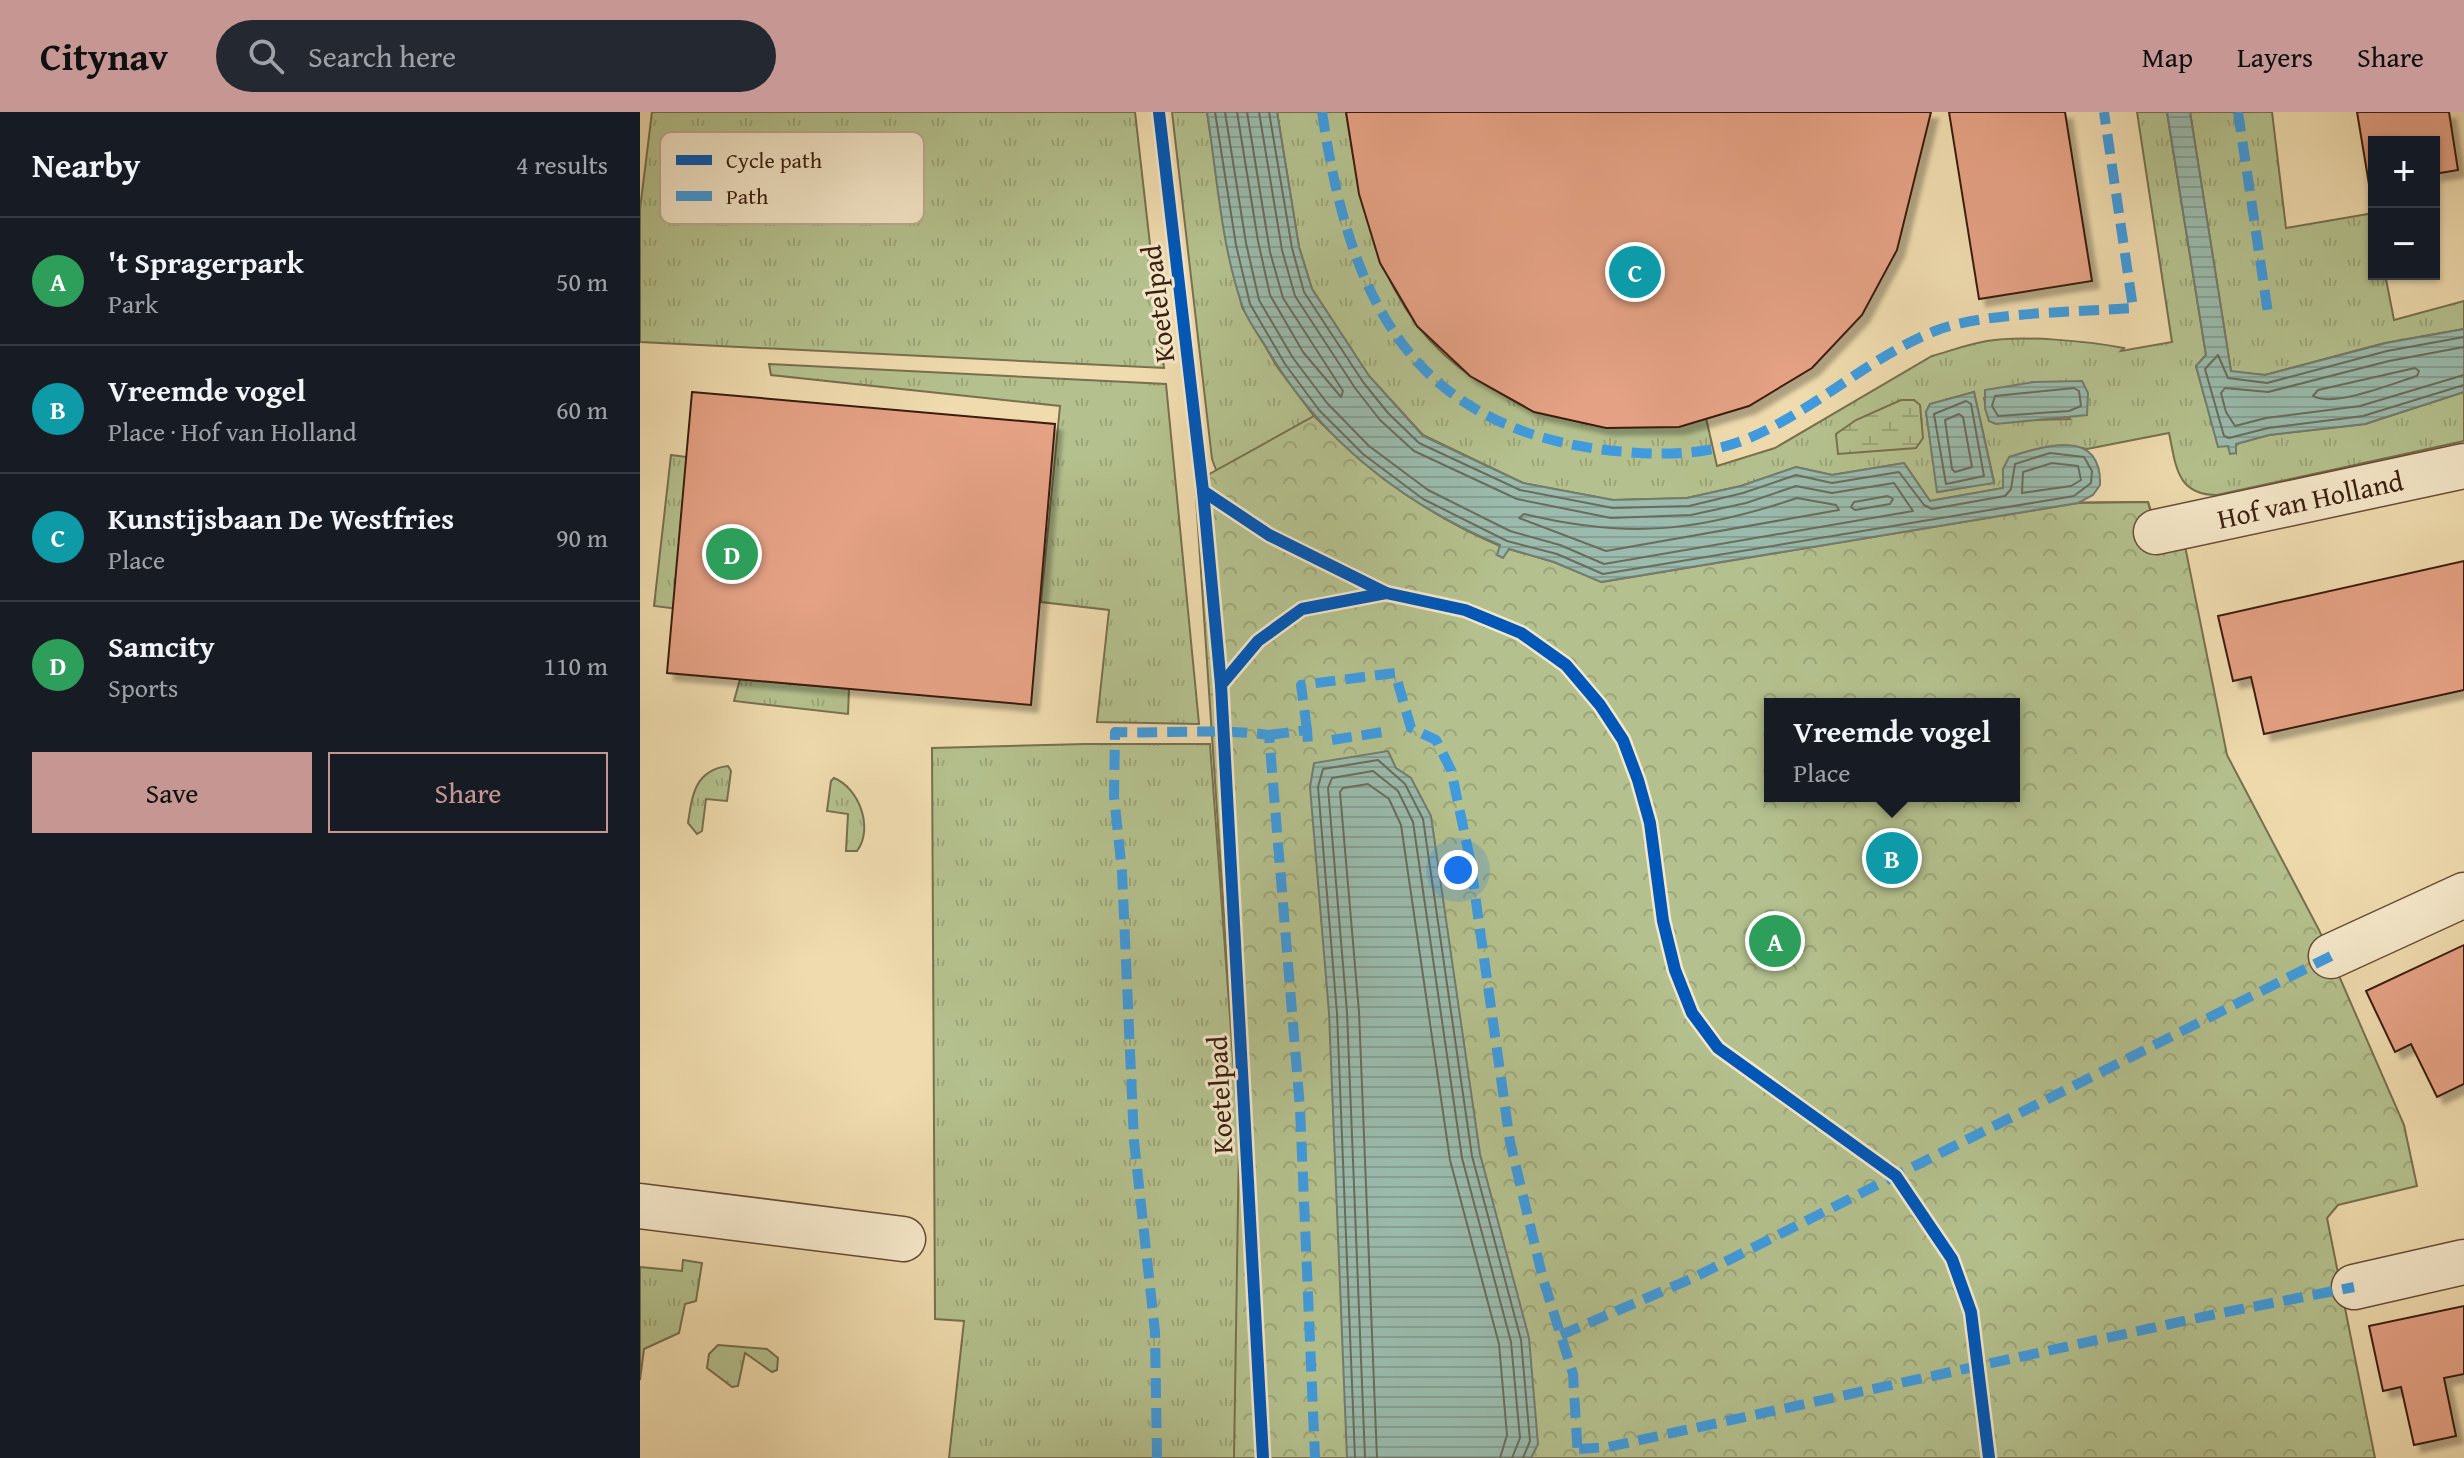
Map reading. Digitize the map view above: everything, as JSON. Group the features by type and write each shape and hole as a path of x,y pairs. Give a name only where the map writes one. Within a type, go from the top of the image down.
{"street":[{"name":"Hof van Holland","path":"2156,532 2464,466"},
{"path":"2331,956 2464,895"},
{"path":"640,1206 903,1239"},
{"path":"2354,1287 2464,1262"}],"green space":[{"path":"652,112 1135,112 1164,368 640,342 640,209"},
{"path":"1172,112 1207,112 1228,247 1242,307 1278,368 1314,416 1418,506 2148,502 2156,526 1633,611 1218,475 1212,459"},
{"path":"1277,112 1346,112 1361,194 1385,270 1404,305 1427,337 1456,365 1531,409 1578,415 1706,418 1717,466 1775,448 1932,356 1966,346 2002,339 2036,339 2124,348 2121,351 2172,342 2137,112 2167,112 2206,355 2196,366 2214,424 2227,444 2236,453 2235,444 2269,435 2365,424 2464,392 2464,441 2217,495 2203,494 2186,484 2176,467 2169,433 2087,449 2073,446 2003,469 2003,488 1930,501 1904,463 1832,475 1796,467 1741,486 1687,498 1613,500 1523,483 1423,435 1369,376 1312,289 1299,247","holes":["2033,382 2048,382 2070,419 1989,421 1984,398","1974,392 1994,482 1938,492 1926,412 1930,404"]},
{"path":"2190,112 2272,112 2286,228 2368,214 2368,280 2386,280 2394,320 2464,301 2464,329 2385,343 2265,375 2231,372"},
{"path":"769,364 1166,384 1199,724 1097,722 1109,610 1041,602 1060,406 771,375"},
{"path":"1901,400 1914,400 1920,405 1923,438 1916,448 1838,454 1836,434 1856,420"},
{"path":"1314,416 1400,490 1447,520 1500,546 1498,555 1503,557 1509,549 1554,562 1602,582 2078,503 2148,502 2159,544 2184,541 2227,755 2319,930 2404,1125 2417,1186 2338,1205 2327,1218 2375,1458 1234,1458 1239,1140 1195,482"},
{"path":"671,455 703,459 686,610 654,606"},
{"path":"740,679 849,689 848,714 734,701"},
{"path":"1210,744 1239,1140 1253,1458 949,1458 964,1321 935,1319 932,748"},
{"path":"728,766 731,771 727,801 706,799 702,831 697,834 688,823 697,786 708,773"},
{"path":"834,778 851,790 861,810 864,831 857,851 846,851 848,814 827,811"},
{"path":"683,1260 702,1263 696,1301 685,1304 679,1333 644,1349 640,1380 640,1267 682,1271"},
{"path":"718,1345 767,1349 778,1358 777,1370 772,1372 745,1353 738,1386 732,1387 707,1368 709,1354"}],"water":[{"path":"1207,112 1277,112 1299,247 1312,289 1369,376 1423,436 1523,483 1613,500 1687,498 1741,486 1796,467 1832,475 1904,463 1930,501 2003,488 2003,469 2009,457 2039,448 2069,445 2082,448 2092,455 2098,467 2100,485 2093,495 2078,503 1601,582 1554,562 1509,549 1503,558 1497,555 1500,545 1430,510 1367,466 1338,440 1288,381 1247,316 1235,282 1224,234"},
{"path":"2167,112 2190,112 2231,371 2265,375 2386,343 2464,329 2464,392 2365,424 2269,435 2236,444 2236,453 2230,454 2228,446 2218,447 2196,366 2206,355"},
{"path":"2082,381 2088,393 2087,415 1996,424 1989,421 1985,390 2034,382"},
{"path":"1974,392 1994,483 1937,492 1926,412 1930,404"},
{"path":"1388,751 1396,768 1411,778 1431,816 1480,1154 1529,1338 1538,1444 1531,1458 1347,1458 1329,1013 1310,787 1314,763"}],"building":[{"path":"1346,112 1931,112 1897,250 1862,315 1812,368 1749,406 1679,427 1606,428 1534,412 1470,376 1417,326 1380,263 1359,194"},
{"path":"1949,112 2065,112 2092,281 1979,299"},
{"path":"2357,112 2449,112 2458,170 2440,173 2440,136 2368,136 2368,178"},
{"path":"692,392 1055,424 1031,705 667,673"},
{"path":"2464,561 2464,690 2264,734 2251,677 2233,681 2218,616"},
{"path":"2464,945 2464,1084 2437,1097 2411,1044 2395,1052 2366,991"},
{"path":"2464,1306 2464,1374 2444,1378 2456,1436 2414,1445 2401,1387 2383,1391 2369,1326"}],"marked path":[{"path":"1322,112 1333,176 1349,235 1369,288 1397,336 1432,377 1476,410 1531,434 1598,449 1635,453 1692,452 1747,439 1795,414 1887,355 1935,331 1955,325 2004,316 2133,308 2104,112"},
{"path":"2238,112 2268,313"},
{"path":"1307,730 1301,685 1395,673 1411,728 1436,740 1451,770 1470,859 1510,1142 1543,1279 1573,1374 1578,1458"},
{"path":"1269,735 1307,730 1308,744"},
{"path":"1157,1458 1155,1332 1134,1141 1122,872 1114,796 1115,732 1269,735 1300,1108 1315,1458"},
{"path":"1332,740 1383,732"},
{"path":"1561,1335 1693,1278 2331,956"},
{"path":"1579,1449 1608,1447 2216,1314 2354,1287"}],"cycle path":[{"name":"Koetelpad","path":"1159,112 1203,491 1221,685 1263,1458"},
{"path":"1203,491 1269,535 1386,593"},
{"path":"1221,685 1258,641 1302,609 1386,593 1465,610 1521,633 1566,665 1600,705 1623,740 1638,780 1650,823 1663,921 1675,970 1692,1013 1718,1048 1896,1176 1952,1259 1971,1312 1989,1458"}],"place":[{"name":"Kunstijsbaan De Westfries","path":"1635,272"},
{"name":"Samcity","path":"732,554"},
{"name":"Vreemde vogel","path":"1892,858"},
{"name":"'t Spragerpark","path":"1775,941"}]}
